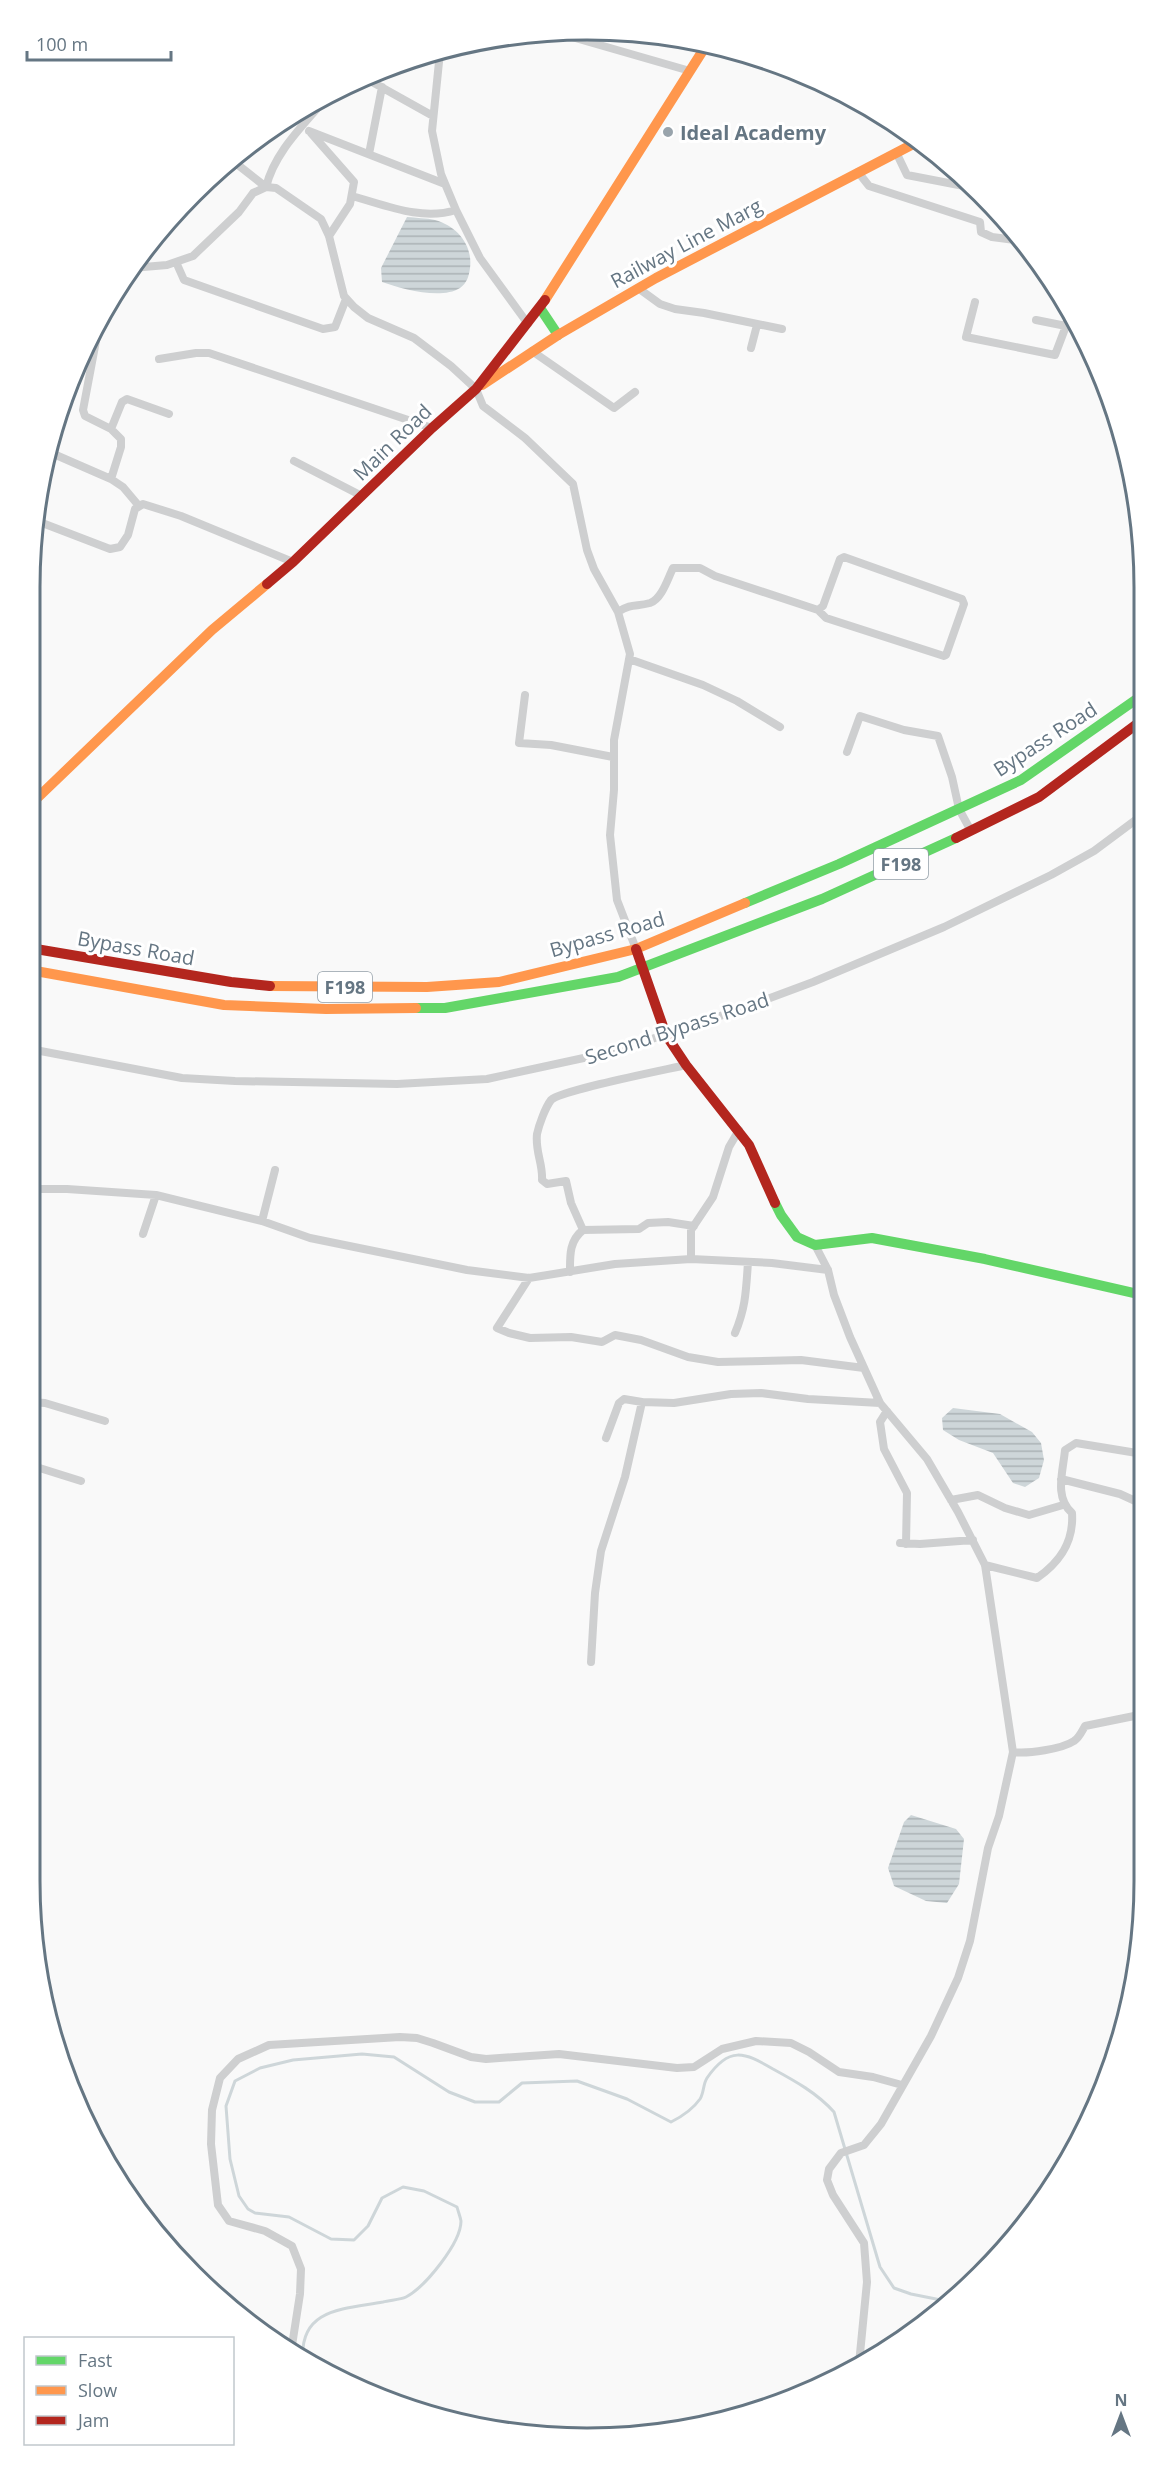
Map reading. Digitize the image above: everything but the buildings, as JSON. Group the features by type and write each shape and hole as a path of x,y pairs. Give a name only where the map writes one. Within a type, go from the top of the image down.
{"main road":[{"name":"Main Road","path":"40,795 212,630 293,562 432,428 476,389 540,308 702,53"},
{"name":"Railway Line Marg","path":"476,389 532,351 638,288 908,145"},
{"path":"540,308 558,335"},
{"name":"Bypass Road","path":"40,950 231,982 326,987 427,987 499,982 636,949 839,864 1021,780 1134,701"},
{"name":"Bypass Road","path":"40,972 224,1005 326,1009 445,1008 618,977 851,887 971,831 1039,797 1134,726"},
{"path":"636,949 666,1035 686,1065 749,1145 781,1215 797,1237 815,1245 872,1238 985,1259 1134,1293"},
{"path":"326,987 326,1009"}],"street":[{"path":"598,41 690,71"},
{"path":"439,61 433,116 436,155 445,184 480,258 528,324"},
{"path":"375,83 433,116"},
{"path":"369,154 382,87"},
{"path":"266,187 270,172 281,152 307,128 317,112"},
{"path":"307,128 445,184"},
{"path":"307,128 351,176 355,188 350,204 329,236"},
{"path":"896,152 907,175 957,185"},
{"path":"240,166 266,187 276,189 321,219 329,236 346,299 368,318 414,338 476,389 483,406 525,438 573,484 587,550 594,569 618,612 630,654 613,757 614,790 610,835 617,900 636,949"},
{"path":"858,172 869,186 980,222 981,232 992,237 1009,239"},
{"path":"145,267 167,266 193,256 238,212 253,193 266,187"},
{"path":"352,196 396,210 434,214 456,210"},
{"path":"176,262 184,280 323,329 335,327 346,299"},
{"path":"638,288 660,304 675,309 782,329"},
{"path":"975,302 966,337 1055,355 1066,326 1036,320"},
{"path":"751,348 757,325"},
{"path":"532,351 614,408 635,392"},
{"path":"94,353 83,410 85,416 111,429 121,439 111,479"},
{"path":"159,359 209,353 432,428"},
{"path":"111,429 122,402 127,399 169,414"},
{"path":"57,455 111,479 123,487 139,506"},
{"path":"294,460 362,496"},
{"path":"44,523 110,549 120,547 128,535 135,509 142,504 181,516 293,562"},
{"path":"618,612 630,605 651,603 658,597 673,568 700,568 715,576 818,610 826,618 944,656 964,604 962,599 844,557 840,559 823,606 818,610"},
{"path":"629,659 703,685 737,701 780,727"},
{"path":"525,694 519,743 613,757"},
{"path":"847,752 860,716 904,730 938,736 952,777 958,808 971,831"},
{"name":"Second Bypass Road","path":"40,1051 182,1078 334,1084 397,1084 487,1079 616,1051 813,982 944,927 1051,875 1094,851 1134,821"},
{"path":"583,1230 571,1203 566,1181 547,1184 542,1180 543,1168 537,1154 537,1134 540,1122 552,1100 573,1089 686,1065"},
{"path":"691,1259 692,1230 712,1197 729,1147 739,1130"},
{"path":"262,1221 275,1170"},
{"path":"40,1189 156,1195 262,1221 321,1241 467,1270 529,1278 615,1264 691,1259 828,1270"},
{"path":"143,1234 156,1195"},
{"path":"570,1272 570,1248 583,1230 639,1229 648,1223 668,1222 694,1226"},
{"path":"815,1245 828,1270 846,1327 880,1403 927,1459 985,1565 1014,1752 999,1816 988,1848 970,1941 958,1978 931,2036 880,2124 864,2145 841,2153 829,2169 827,2180 832,2195 864,2243 867,2282 860,2356"},
{"path":"735,1333 747,1298 748,1262"},
{"path":"529,1278 497,1328 530,1338 571,1337 602,1342 615,1335 641,1340 688,1357 718,1362 801,1360 864,1368"},
{"path":"606,1438 619,1404 624,1399 674,1403 730,1394 761,1393 808,1399 880,1403"},
{"path":"591,1662 595,1593 601,1551 625,1477 642,1402"},
{"path":"40,1405 105,1421"},
{"path":"886,1411 879,1422 884,1449 908,1492 903,1543 973,1540"},
{"path":"985,1565 1037,1578 1053,1567 1069,1544 1072,1513 1063,1505 1061,1479 1065,1450 1076,1443 1134,1453"},
{"path":"40,1468 81,1481"},
{"path":"1061,1479 1119,1494 1134,1501"},
{"path":"951,1500 978,1495 1005,1508 1029,1515 1063,1505"},
{"path":"1014,1752 1024,1753 1065,1746 1076,1740 1085,1726 1134,1716"},
{"path":"293,2341 301,2270 292,2246 265,2231 229,2221 218,2205 211,2144 212,2110 220,2078 238,2059 269,2045 357,2038 417,2038 471,2058 560,2054 677,2068 694,2067 722,2049 756,2041 791,2043 839,2072 873,2077 902,2085"}],"shaded area":[{"path":"407,217 432,219 443,223 462,238 469,252 470,268 467,279 460,288 443,293 432,293 382,282 381,268"},
{"path":"953,1408 1000,1414 1032,1432 1041,1443 1044,1460 1039,1478 1025,1487 1013,1483 993,1453 959,1440 943,1430 942,1418"},
{"path":"911,1815 956,1829 964,1839 959,1884 947,1903 926,1901 894,1886 888,1868 904,1822"}],"waterway":[{"path":"304,2348 308,2330 327,2314 401,2299 414,2292 449,2252 461,2221 457,2207 424,2191 403,2187 382,2198 368,2226 354,2240 331,2239 289,2217 255,2213 248,2209 239,2196 230,2159 226,2106 235,2081 260,2068 293,2060 362,2054 394,2057 449,2092 475,2102 499,2102 522,2083 577,2081 627,2099 671,2122 697,2103 707,2078 723,2061 737,2055 754,2059 805,2088 834,2112 880,2267 894,2288 939,2300"}],"traffic: fast":[{"path":"540,308 558,335"},
{"path":"745,903 839,864 1021,780 1134,701"},
{"path":"416,1008 445,1008 618,977 822,899 956,838"},
{"path":"775,1203 797,1237 815,1245 872,1238 985,1259 1134,1293"}],"traffic: slow":[{"path":"545,300 701,53"},
{"path":"482,385 558,335 656,278 909,146"},
{"path":"40,795 212,630 267,584"},
{"path":"270,986 427,987 499,982 636,949 745,903"},
{"path":"40,972 224,1005 326,1009 416,1008"}],"traffic: jam":[{"path":"267,584 476,389 545,300"},
{"path":"956,838 1039,797 1134,726"},
{"path":"636,949 666,1035 686,1065 749,1145 775,1203"},
{"path":"40,950 231,982 270,986"}],"place":[{"name":"Ideal Academy","path":"668,132"}]}
